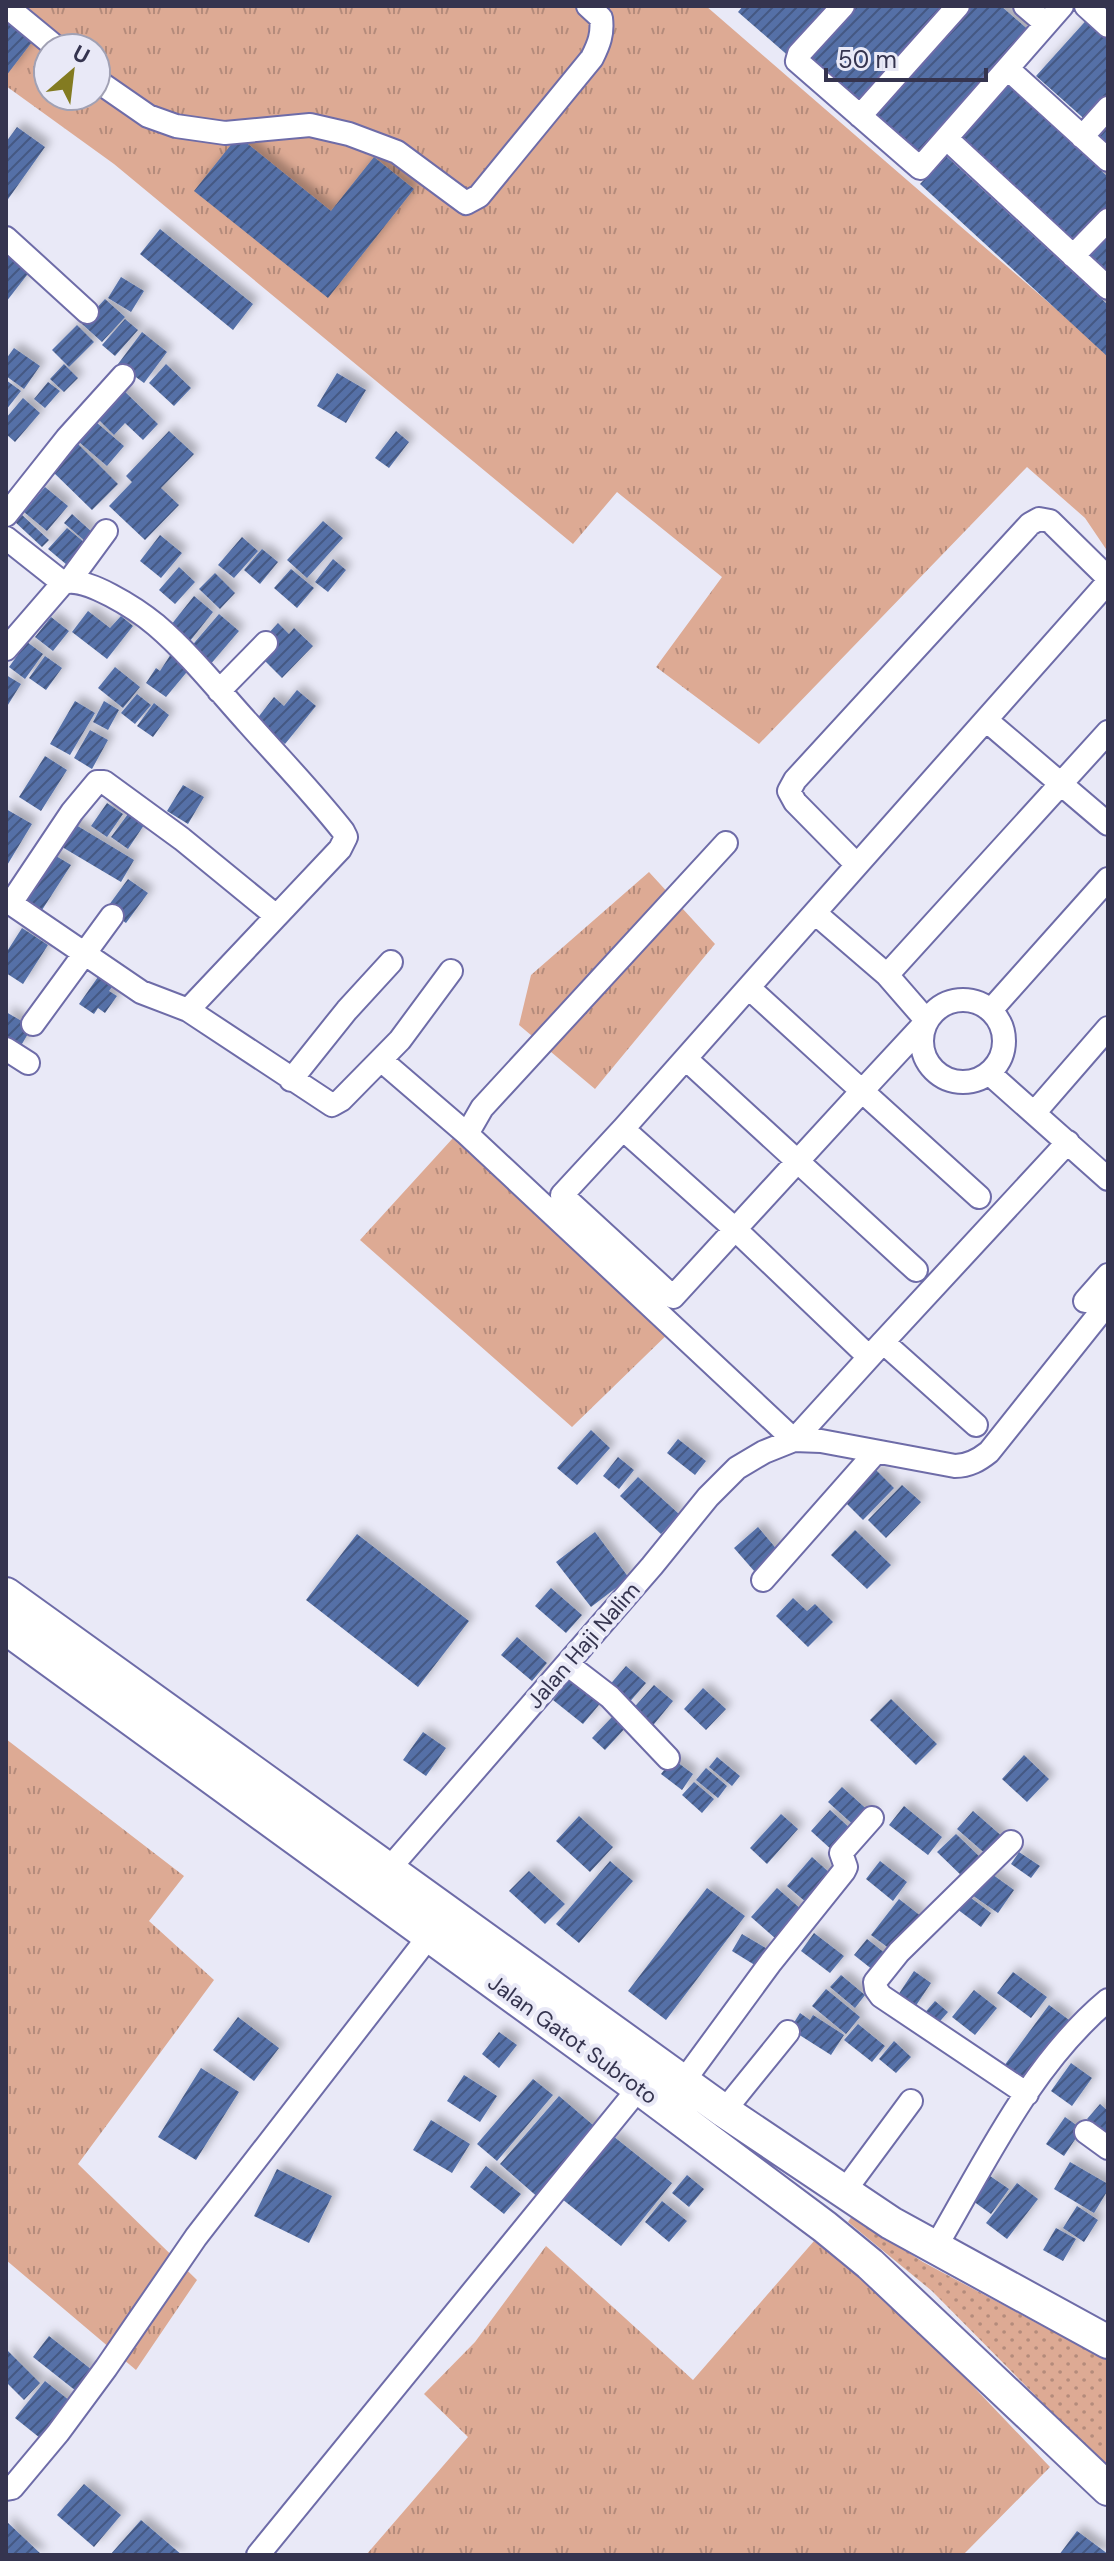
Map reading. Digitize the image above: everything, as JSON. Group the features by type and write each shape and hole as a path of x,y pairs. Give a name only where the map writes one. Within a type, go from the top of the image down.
{"highway":[{"name":"Jalan Gatot Subroto","path":"6,1594 683,2082 843,2193 935,2248 1108,2342"},
{"name":"Jalan Gatot Subroto","path":"6,1628 430,1935 825,2227 870,2264 1108,2489"}],"street":[{"path":"6,6 38,32"},
{"path":"112,91 148,116 176,126 225,133 310,125 349,134 397,152 466,203 479,196 592,58 603,29 601,18 588,6"},
{"path":"843,6 796,59 917,167 926,163 1062,6"},
{"path":"860,116 958,6"},
{"path":"1025,6 1046,24"},
{"path":"1086,6 1108,26"},
{"path":"1008,69 1108,160"},
{"path":"1082,137 1108,108"},
{"path":"947,139 1108,288"},
{"path":"1073,256 1108,220"},
{"path":"7,242 87,312"},
{"path":"6,515 67,438 123,376"},
{"path":"857,865 795,802 789,791 795,780 1030,524 1039,519 1050,521 1108,580 986,720 686,1059 562,1195 673,1297 939,1007 952,1001 966,1000 980,1003 991,1010 1001,1023 1005,1036 999,1064 990,1074 965,1083 952,1082 940,1076 930,1067 924,1055 922,1042 927,1021"},
{"path":"6,649 67,581 106,531"},
{"path":"6,538 67,581 87,584 156,626 313,793 346,837 340,849 188,1010"},
{"path":"219,691 266,643"},
{"path":"986,720 1108,824"},
{"path":"887,975 1108,732"},
{"path":"275,915 182,839 104,782 97,782 72,812 8,902 141,992 188,1010 332,1105 341,1100 381,1060 451,971"},
{"path":"467,1134 482,1108 726,843"},
{"path":"991,1010 1108,879"},
{"path":"815,913 887,975 927,1021"},
{"path":"33,1024 112,916"},
{"path":"291,1080 347,1010 391,962"},
{"path":"749,988 979,1197"},
{"path":"1035,1112 1108,1028"},
{"path":"6,1049 28,1063"},
{"path":"686,1059 916,1270"},
{"path":"381,1060 467,1134 794,1440 821,1441 955,1466 979,1460 989,1452 1097,1302 1108,1275"},
{"path":"990,1074 1107,1176"},
{"path":"623,1129 876,1349 976,1425"},
{"path":"794,1440 1068,1142"},
{"name":"Jalan Haji Nalim","path":"388,1870 708,1497 737,1468 764,1452 794,1440"},
{"path":"763,1580 876,1452"},
{"path":"567,1664 610,1697 668,1758"},
{"path":"683,2082 771,1962 844,1871 846,1867 841,1853 872,1818"},
{"path":"1011,1842 899,1952 875,1982 881,1996 1027,2094"},
{"path":"6,2489 12,2488 58,2433 196,2237 430,1935"},
{"path":"935,2248 1027,2094 1093,2012 1108,2000"},
{"path":"724,2111 788,2032"},
{"path":"258,2555 639,2088"},
{"path":"843,2193 911,2101"},
{"path":"1086,2132 1108,2148"}],"green space":[{"path":"6,6 706,6 1108,354 1108,552 1085,518 1027,467 759,744 656,667 722,577 617,492 573,544 114,164 42,112 112,112 112,32 32,32 32,105 6,86"},
{"path":"649,872 715,944 595,1089 519,1025 531,975"},
{"path":"453,1138 521,1175 676,1326 572,1427 360,1240"},
{"path":"6,1739 184,1876 149,1921 214,1980 78,2164 197,2280 136,2370 6,2260"},
{"path":"852,2216 923,2262 1108,2361 1108,2469 932,2291 848,2222"},
{"path":"814,2241 889,2298 1050,2467 963,2555 366,2555 468,2437 424,2394 475,2342 546,2246 693,2380"}],"building":[{"path":"743,6 839,6 792,59 738,12"},
{"path":"849,6 945,6 855,107 801,60"},
{"path":"960,6 1001,6 1032,33 918,162 864,115"},
{"path":"1091,15 1108,30 1108,103 1090,124 1036,76"},
{"path":"6,22 32,42 6,76"},
{"path":"1007,84 1108,177 1108,208 1074,245 957,138"},
{"path":"1108,116 1108,146 1093,133"},
{"path":"17,127 45,147 6,202 6,142"},
{"path":"238,136 331,211 374,157 414,189 328,298 194,191"},
{"path":"946,156 1108,305 1108,357 920,184"},
{"path":"160,229 253,304 233,330 140,254"},
{"path":"1108,229 1108,277 1084,255"},
{"path":"13,250 34,266 6,302 6,259"},
{"path":"121,277 144,291 131,312 108,298"},
{"path":"105,299 125,317 102,342 82,324"},
{"path":"125,319 138,330 115,356 102,345"},
{"path":"77,325 94,342 69,367 52,350"},
{"path":"142,332 167,352 144,383 118,364"},
{"path":"14,348 40,366 24,389 6,376 6,359"},
{"path":"64,364 78,378 64,392 50,379"},
{"path":"166,364 191,388 174,406 149,383"},
{"path":"337,373 366,390 346,423 317,406"},
{"path":"6,380 21,391 6,410"},
{"path":"48,382 60,391 45,408 34,399"},
{"path":"119,386 158,424 143,440 125,423 114,435 92,413"},
{"path":"23,398 40,413 15,442 6,434 6,418"},
{"path":"96,422 124,446 107,466 79,442"},
{"path":"169,431 194,454 161,488 179,505 145,540 109,506 132,482 126,476"},
{"path":"396,431 409,442 389,468 375,458"},
{"path":"77,443 118,484 92,510 50,469"},
{"path":"45,487 68,506 47,531 24,512"},
{"path":"21,514 49,540 42,547 14,521"},
{"path":"72,514 93,533 85,541 64,523"},
{"path":"323,521 343,538 307,578 287,560"},
{"path":"67,528 91,548 73,570 48,549"},
{"path":"160,535 182,553 161,578 140,561"},
{"path":"242,537 258,551 234,578 218,565"},
{"path":"262,549 278,562 260,584 244,570"},
{"path":"333,559 346,570 328,592 315,582"},
{"path":"179,567 195,582 175,604 159,590"},
{"path":"291,569 314,588 297,608 274,588"},
{"path":"215,573 235,593 220,609 199,589"},
{"path":"194,596 213,612 186,646 167,630"},
{"path":"88,611 110,628 121,616 133,626 107,659 72,632"},
{"path":"219,614 239,631 209,666 189,649"},
{"path":"51,617 69,631 53,651 35,637"},
{"path":"278,623 289,634 294,628 313,646 282,678 264,660 277,646 267,635"},
{"path":"27,642 43,654 25,679 9,667"},
{"path":"171,654 191,667 166,697 146,683 156,668 160,671"},
{"path":"45,656 62,668 46,690 29,678"},
{"path":"115,667 140,687 123,708 98,688"},
{"path":"6,675 21,684 6,708"},
{"path":"297,690 316,706 285,744 256,720 274,697 284,706"},
{"path":"137,694 151,705 135,724 121,713"},
{"path":"75,701 95,713 70,755 50,744"},
{"path":"104,701 119,710 108,730 93,722"},
{"path":"154,703 169,715 153,737 137,726"},
{"path":"90,730 108,740 92,769 74,758"},
{"path":"45,756 67,770 41,811 19,797"},
{"path":"183,785 204,797 188,824 167,811"},
{"path":"107,803 123,814 107,837 91,826"},
{"path":"6,809 32,824 6,867"},
{"path":"128,814 144,825 128,849 111,837"},
{"path":"71,822 134,860 121,882 57,844"},
{"path":"51,853 71,865 42,910 23,898"},
{"path":"128,879 148,893 126,923 106,909"},
{"path":"22,928 48,945 23,984 6,973 6,953"},
{"path":"98,977 112,987 109,991 117,996 105,1013 98,1008 94,1014 79,1004"},
{"path":"6,1012 32,1027 19,1049 6,1041"},
{"path":"591,1430 610,1448 577,1485 557,1468"},
{"path":"678,1439 706,1461 695,1475 667,1453"},
{"path":"618,1457 634,1470 619,1489 603,1476"},
{"path":"876,1470 894,1488 863,1520 845,1502"},
{"path":"638,1477 679,1514 661,1534 620,1496"},
{"path":"902,1485 921,1502 886,1538 868,1520"},
{"path":"758,1527 779,1552 755,1572 734,1548"},
{"path":"855,1530 891,1565 867,1589 831,1555"},
{"path":"595,1532 629,1578 591,1607 556,1562"},
{"path":"357,1534 469,1621 418,1687 306,1600"},
{"path":"551,1588 582,1615 566,1633 535,1606"},
{"path":"793,1598 807,1611 815,1604 833,1622 808,1647 776,1616"},
{"path":"517,1637 547,1663 532,1681 501,1655"},
{"path":"626,1666 646,1683 627,1705 607,1688"},
{"path":"573,1675 603,1700 583,1724 553,1700"},
{"path":"654,1685 673,1701 650,1729 630,1712"},
{"path":"703,1688 726,1709 706,1730 684,1709"},
{"path":"891,1699 937,1744 916,1765 870,1720"},
{"path":"614,1715 627,1726 605,1750 592,1738"},
{"path":"423,1732 446,1748 426,1776 403,1760"},
{"path":"1024,1755 1049,1779 1027,1802 1002,1779"},
{"path":"717,1757 740,1776 732,1786 709,1767"},
{"path":"673,1759 693,1774 682,1790 661,1774"},
{"path":"706,1768 727,1786 718,1798 696,1780"},
{"path":"694,1782 714,1799 702,1813 682,1795"},
{"path":"842,1787 872,1814 858,1829 828,1802"},
{"path":"904,1806 942,1837 928,1855 889,1825"},
{"path":"830,1810 852,1830 833,1851 811,1831"},
{"path":"973,1811 1004,1838 988,1856 957,1829"},
{"path":"781,1814 798,1829 767,1864 750,1848"},
{"path":"579,1816 613,1847 590,1872 556,1841"},
{"path":"956,1834 982,1859 964,1878 937,1852"},
{"path":"1019,1852 1040,1866 1031,1878 1011,1864"},
{"path":"812,1857 831,1874 807,1903 787,1886"},
{"path":"610,1861 633,1881 579,1943 556,1924"},
{"path":"880,1861 907,1882 893,1901 866,1879"},
{"path":"529,1871 565,1904 545,1924 509,1891"},
{"path":"989,1872 1014,1890 998,1913 972,1895"},
{"path":"707,1888 745,1916 666,2020 628,1991"},
{"path":"777,1888 802,1910 776,1939 751,1917"},
{"path":"967,1895 991,1913 981,1927 957,1909"},
{"path":"899,1899 922,1917 894,1952 871,1935"},
{"path":"814,1933 844,1956 830,1973 801,1951"},
{"path":"742,1934 769,1950 758,1967 732,1951"},
{"path":"867,1939 891,1958 878,1974 854,1955"},
{"path":"914,1971 931,1983 913,2010 896,1998"},
{"path":"1013,1972 1047,1997 1031,2018 997,1993"},
{"path":"841,1975 865,1995 855,2008 830,1987"},
{"path":"826,1989 860,2017 846,2034 812,2006"},
{"path":"974,1990 997,2008 975,2035 952,2017"},
{"path":"935,2001 948,2012 935,2027 922,2016"},
{"path":"1049,2005 1069,2020 1025,2081 1004,2066"},
{"path":"800,2013 810,2020 813,2015 844,2035 831,2055 790,2029"},
{"path":"238,2017 279,2048 254,2081 213,2050"},
{"path":"858,2024 885,2046 872,2062 844,2040"},
{"path":"499,2032 517,2045 499,2068 482,2054"},
{"path":"894,2041 911,2057 896,2073 879,2059"},
{"path":"1071,2063 1092,2078 1072,2106 1051,2091"},
{"path":"201,2068 239,2092 196,2160 158,2137"},
{"path":"464,2075 497,2096 480,2122 447,2101"},
{"path":"533,2079 553,2095 497,2161 477,2144"},
{"path":"559,2096 600,2131 541,2200 500,2164"},
{"path":"1100,2104 1108,2111 1108,2139 1087,2119"},
{"path":"1065,2117 1082,2129 1064,2156 1046,2144"},
{"path":"431,2120 470,2144 452,2173 413,2150"},
{"path":"613,2136 672,2183 621,2246 562,2199"},
{"path":"1070,2162 1108,2184 1108,2190 1094,2213 1054,2189"},
{"path":"486,2166 521,2194 504,2214 470,2187"},
{"path":"277,2169 332,2196 309,2243 254,2216"},
{"path":"687,2175 704,2189 689,2207 672,2193"},
{"path":"990,2176 1009,2189 991,2214 973,2201"},
{"path":"1017,2183 1038,2199 1007,2239 986,2223"},
{"path":"662,2201 687,2221 669,2242 645,2222"},
{"path":"1077,2206 1098,2220 1084,2242 1063,2228"},
{"path":"1056,2228 1076,2239 1063,2261 1043,2250"},
{"path":"49,2336 92,2370 76,2391 33,2357"},
{"path":"6,2349 40,2383 24,2400 6,2382"},
{"path":"45,2381 75,2405 45,2442 15,2418"},
{"path":"84,2484 121,2515 94,2547 57,2515"},
{"path":"141,2520 182,2555 110,2555"},
{"path":"6,2521 42,2555 6,2555"},
{"path":"1077,2531 1108,2554 1108,2555 1059,2555"}]}
